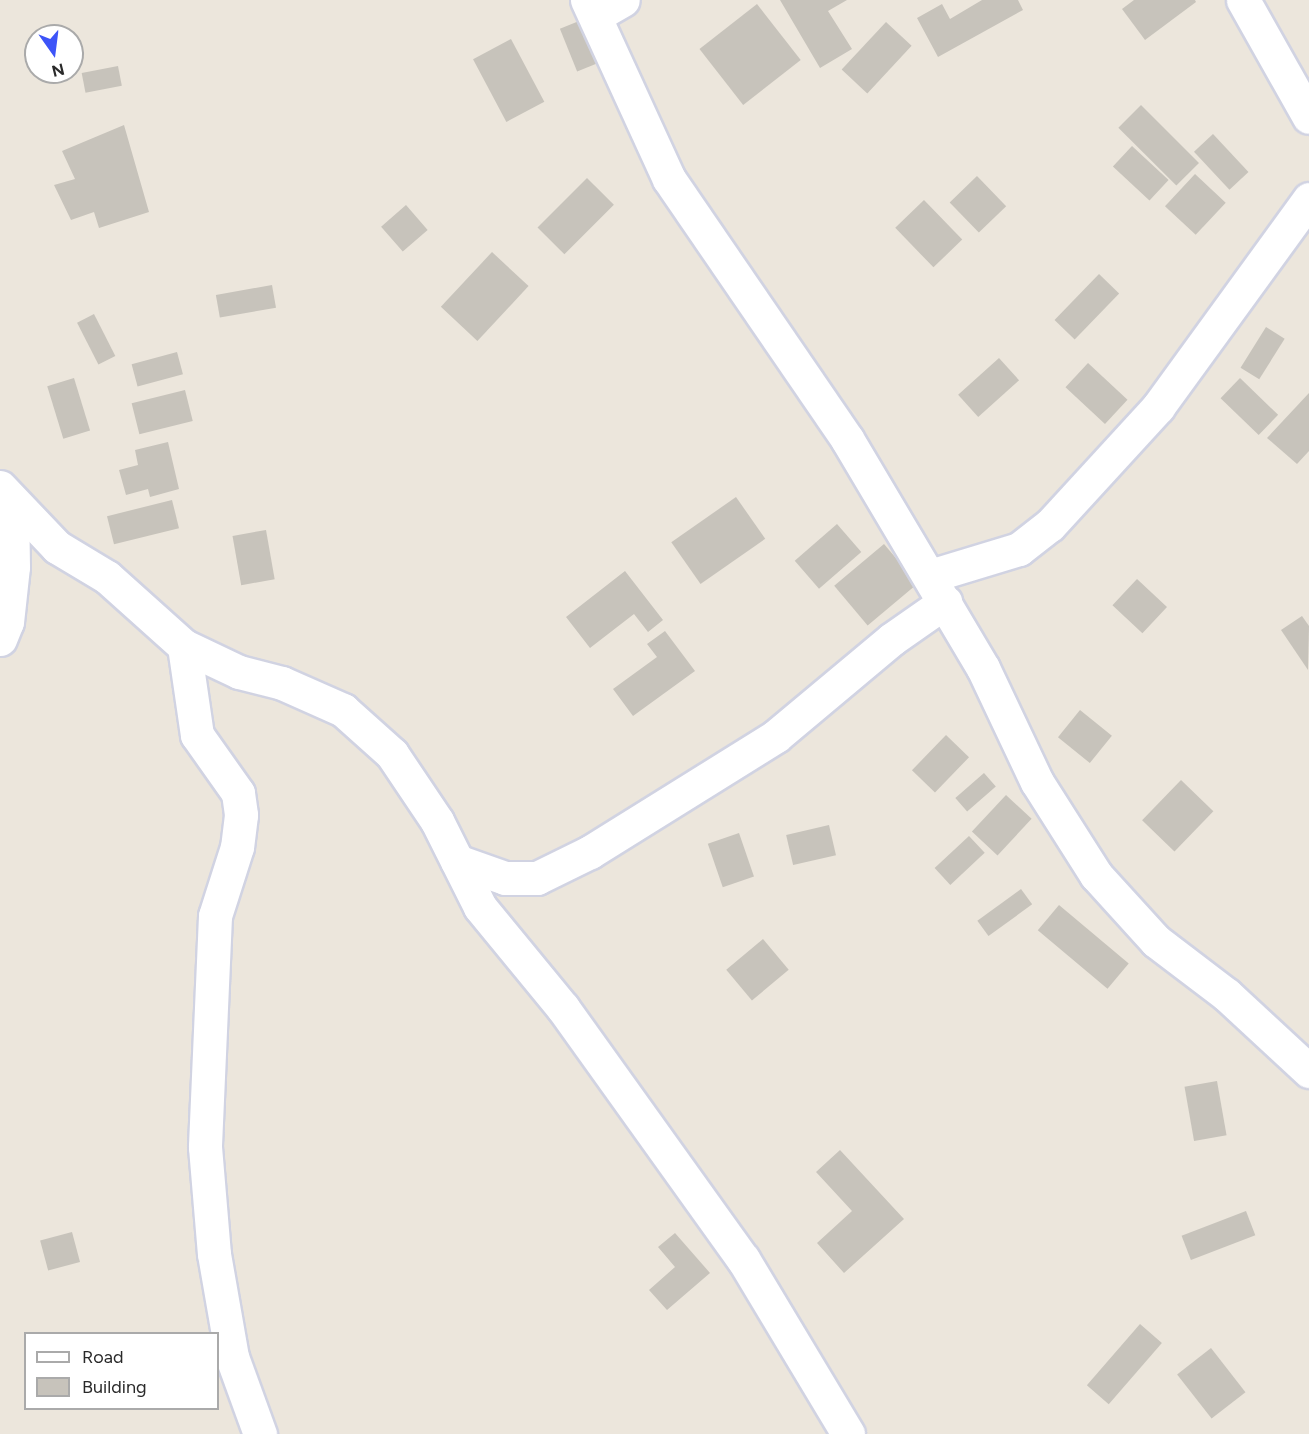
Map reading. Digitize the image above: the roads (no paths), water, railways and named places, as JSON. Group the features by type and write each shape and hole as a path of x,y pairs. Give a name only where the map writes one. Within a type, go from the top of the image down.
{"street":[{"path":"623,0 591,8 669,179 847,439 984,668 1038,782 1096,875 1156,941 1227,995 1309,1071"},
{"path":"1243,0 1309,117"},
{"path":"457,861 505,878 537,878 590,852 776,736 892,639 938,589 1019,549 1050,525 1158,407 1309,199"},
{"path":"0,639 7,622 13,567 6,496"},
{"path":"6,496 57,547 138,602 184,646 229,668 282,683 343,710 392,754 457,861 480,907 562,1008 744,1259 848,1434"},
{"path":"184,646 197,735 238,793 241,814 237,847 214,916 205,1148 214,1254 232,1358 260,1434"}]}
